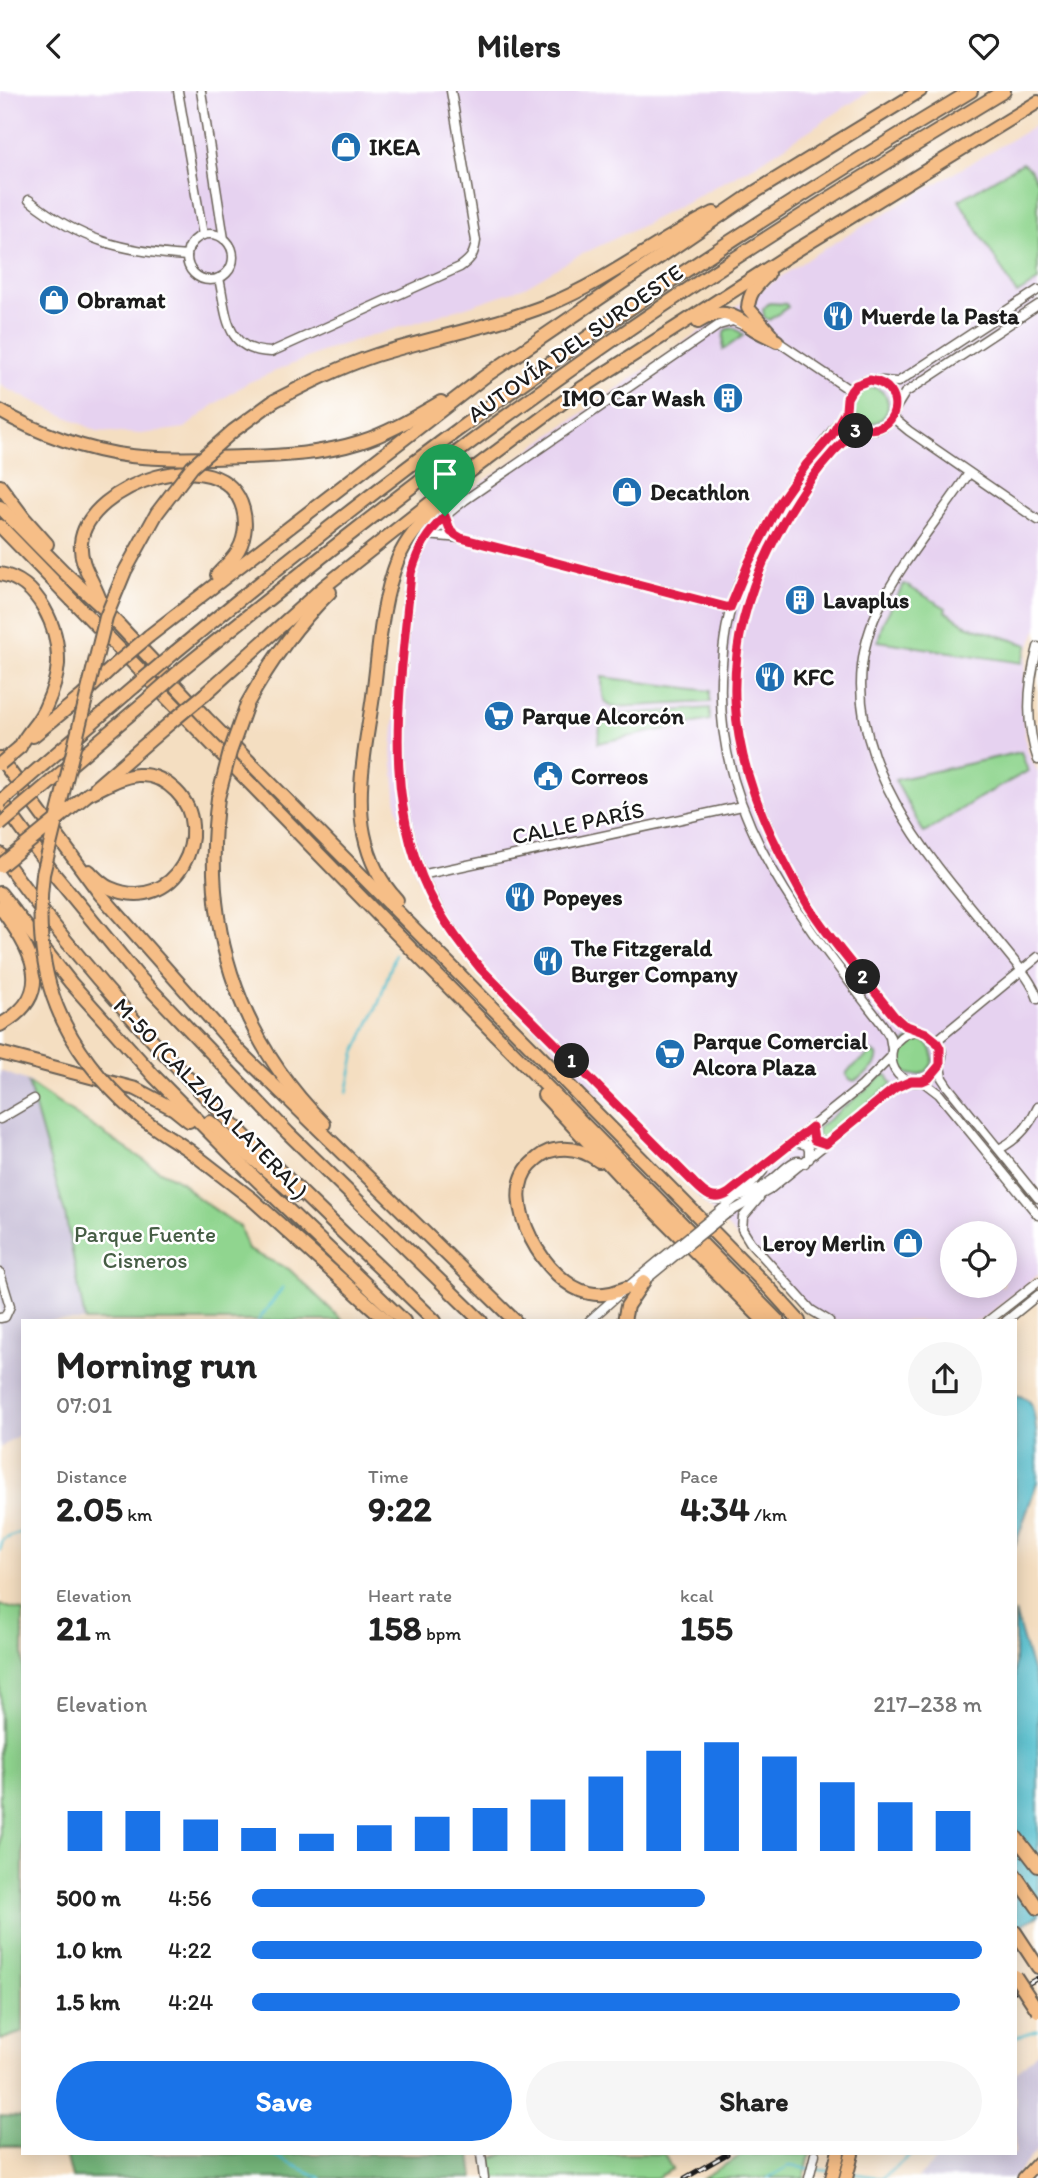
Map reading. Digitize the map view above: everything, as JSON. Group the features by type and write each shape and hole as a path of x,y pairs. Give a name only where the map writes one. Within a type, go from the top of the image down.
{"highway":[{"path":"0,764 206,590 484,377 755,192 920,91"},
{"name":"AUTOVÍA DEL SUROESTE","path":"0,800 245,595 384,485 514,389 633,307 882,145 971,91"},
{"name":"AUTOVÍA DEL SUROESTE","path":"0,825 183,668 396,497 531,398 753,246 1004,91"},
{"path":"0,866 205,694 324,586 582,388 792,253 1038,102"},
{"path":"385,1319 252,1199 139,1115 101,1079 75,1045 60,1018 49,987 42,946 40,897 43,874 106,617 125,571 157,513 192,467 233,431 274,401 328,374 375,356 550,304 594,284 697,221 755,192"},
{"path":"777,341 748,308 749,298 753,289 792,253"},
{"path":"644,348 674,337 714,314 723,313 736,316 753,329 777,341"},
{"path":"0,411 26,426 96,449 130,456 192,459 289,456 360,442 404,423 484,377"},
{"path":"102,607 82,558 81,543 90,520 104,505 143,481 187,471 206,474 227,484 240,499 245,516 242,541 236,554 206,590"},
{"path":"472,471 407,542 392,577 384,609 361,795 361,814 370,856 392,895 460,966 484,997"},
{"path":"0,486 24,518 70,569 82,588"},
{"path":"0,507 102,607 206,717 484,997 797,1319"},
{"path":"0,526 776,1319"},
{"path":"369,552 286,641 247,704 218,798 213,845 216,910 223,951 234,984 258,1038 281,1074 314,1114 429,1229 456,1264"},
{"path":"0,574 19,581 33,593 51,622 56,643 57,671 47,705 40,720 24,737 20,747"},
{"path":"0,758 100,894 239,1051 513,1319"},
{"path":"64,848 107,888 132,895 156,892 172,882 186,863 191,838 191,819 187,805 170,784 150,776 129,776 88,794"},
{"path":"0,800 54,874 137,975 288,1133 479,1319"},
{"path":"0,854 112,995 202,1092 433,1319"},
{"path":"0,1025 16,1016 29,1000 34,980 32,960 27,947 1,897"},
{"name":"M-50 (CALZADA LATERAL)","path":"1,897 154,1076 253,1176 402,1319"},
{"path":"422,960 618,1174 762,1319"},
{"path":"0,1053 136,1089 174,1109 253,1176"},
{"path":"154,1076 317,1216 355,1243"},
{"path":"618,1174 588,1152 569,1148 550,1150 526,1169 519,1184 520,1205 527,1229 539,1252 568,1284 586,1293 603,1295 626,1288"},
{"path":"252,1199 271,1221 377,1319"},
{"path":"624,1319 627,1305 644,1281"},
{"path":"770,1289 788,1301 806,1319"},
{"path":"749,1306 758,1319"},
{"path":"1017,1839 1038,1866"},
{"path":"1017,1878 1038,1908"},
{"path":"1017,1935 1038,1967"},
{"path":"1017,1979 1038,2011"}],"main road":[{"path":"1023,2178 1038,2162"},
{"path":"1032,2178 1038,2172"}],"street":[{"path":"178,91 202,236"},
{"path":"201,91 224,239"},
{"path":"219,278 231,332 238,342 257,352 271,352 460,267 474,254 476,241 451,91"},
{"path":"29,200 49,216 82,235 119,247 154,254 187,256"},
{"path":"214,234 224,239 231,246 233,255 232,265 227,273 212,280 197,276 191,271 187,256 192,243 202,236 214,234"},
{"path":"911,1081 895,1070 890,1037 882,1024 793,906 765,857 742,806 729,764 720,706 723,643 730,608 745,569 780,502 806,465 832,435 846,410 851,391 863,382 898,382 911,375 1038,290"},
{"path":"846,410 860,427 882,427 905,393 1038,305"},
{"path":"753,329 733,321 719,325 445,516 426,535 411,573 397,758 399,789 412,850 437,908 457,940 481,969 705,1194 727,1199 738,1197 756,1191 793,1163 807,1161"},
{"path":"777,341 851,391"},
{"path":"878,381 890,389 894,413 909,431 1038,520"},
{"path":"860,427 841,442 799,495 763,562 750,597 737,646 734,677 740,744 749,784 794,881 820,923 894,1016 904,1025 926,1033 936,1041 940,1048 942,1078 1038,1198"},
{"path":"969,473 910,556 878,611 869,633 860,695 865,728 879,771 909,827 922,849 1021,970 1038,999"},
{"path":"445,516 451,532 461,538"},
{"path":"426,535 461,538 730,608"},
{"path":"1038,647 1029,687 1038,760"},
{"name":"CALLE PARÍS","path":"422,876 742,806"},
{"path":"936,1041 1038,957"},
{"path":"719,1198 795,1142 873,1077 902,1035 919,1031"},
{"path":"723,1213 760,1196 895,1088 911,1081 922,1081 936,1073 940,1065"},
{"path":"922,1081 939,1094 1038,1215"},
{"path":"0,1119 34,1099"},
{"path":"999,1149 1012,1141 1032,1120 1038,1107"},
{"path":"812,1127 814,1140 826,1144"},
{"path":"795,1142 807,1145 807,1161"},
{"path":"608,1306 626,1288 723,1213 779,1154"},
{"path":"760,1196 743,1217 742,1229 750,1243 811,1310 827,1319"},
{"path":"592,1319 644,1281 680,1247"},
{"path":"0,1273 10,1306 3,1317"},
{"path":"991,1319 1038,1282"},
{"path":"1008,1319 1038,1295"},
{"path":"481,2155 484,2178"},
{"path":"810,2176 815,2155"}],"shaded area":[{"path":"0,91 870,91 757,164 641,226 576,257 525,287 331,348 247,383 185,428 141,434 97,431 5,388 0,383"},
{"path":"1038,124 1038,628 1027,652 1021,706 1027,749 1038,773 1038,1275 1017,1292 1017,1221 940,1221 940,1298 1009,1298 983,1319 817,1319 465,958 428,903 412,865 397,806 392,753 406,571 413,549 437,514 812,256"},
{"path":"0,1071 31,1082 79,1275 86,1319 21,1319 21,1433 0,1448"},
{"path":"1038,2051 1038,2149 1013,2178 918,2178 941,2155 1017,2155 1017,2072"}],"green space":[{"path":"1022,163 1030,169 1038,183 1038,281 1017,294 959,200"},
{"path":"769,303 786,304 788,307 769,320 764,317 763,309"},
{"path":"734,328 744,335 723,350 724,332"},
{"path":"870,387 883,392 888,405 883,418 870,423 857,418 852,405 857,392"},
{"path":"904,584 946,608 945,611 966,625 1028,645 1022,663 878,641 883,622"},
{"path":"602,677 710,691 710,702 613,707 604,699"},
{"path":"710,708 710,720 598,743 604,716"},
{"path":"1021,752 1028,771 924,833 895,780"},
{"path":"915,1039 928,1044 933,1057 928,1070 915,1075 902,1070 897,1057 902,1044"},
{"path":"872,1052 877,1054 874,1067 854,1081 849,1079 846,1075 848,1071"},
{"path":"887,1075 892,1084 825,1139 817,1137 818,1128"},
{"name":"Parque Fuente Cisneros","path":"28,1083 160,1171 182,1182 194,1195 240,1227 248,1250 289,1269 341,1319 85,1319 65,1214"},
{"path":"0,1605 21,1610 21,2033 0,2040"},
{"path":"0,2116 21,2117 21,2146 0,2146"},
{"path":"66,2155 471,2155 474,2178 72,2178"},
{"path":"500,2155 665,2155 672,2169 656,2178 492,2178 490,2159"},
{"path":"742,2155 810,2155 804,2178 702,2178"}],"water":[{"path":"1017,1395 1027,1399 1033,1409 1037,1482 1017,1540"},
{"path":"1017,1620 1038,1690 1038,1916 1017,1927"}],"waterway":[{"path":"347,1093 355,1053 379,1002 395,955"},
{"path":"259,1319 283,1287"},
{"path":"0,1550 3,1540 21,1532"},
{"path":"1017,2036 1038,2030"},
{"path":"272,2155 321,2178"},
{"path":"850,2173 883,2178 910,2155"},
{"path":"768,2178 789,2166 829,2171"}],"railway":[{"path":"1017,1990 1038,1978"},
{"path":"685,2178 725,2155"}],"place":[{"name":"IKEA","path":"346,147"},
{"name":"Obramat","path":"54,300"},
{"name":"Muerde la Pasta","path":"838,316"},
{"name":"IMO Car Wash","path":"728,398"},
{"name":"Decathlon","path":"627,492"},
{"name":"Lavaplus","path":"800,600"},
{"name":"KFC","path":"770,677"},
{"name":"Parque Alcorcón","path":"499,716"},
{"name":"Correos","path":"548,776"},
{"name":"Popeyes","path":"520,897"},
{"name":"The Fitzgerald Burger Company","path":"548,961"},
{"name":"Parque Comercial Alcora Plaza","path":"670,1054"},
{"name":"Leroy Merlin","path":"908,1243"}],"route":[{"path":"870,380 878,381 890,389 895,402 892,417 882,427 860,427 841,442 799,495 779,529 750,597 737,646 735,705 749,784 794,881 820,923 894,1016 904,1025 932,1036 936,1041 942,1057 936,1073 922,1081 911,1081 895,1088 826,1144 814,1140 812,1127 722,1198 712,1198 481,969 457,940 437,908 422,876 412,850 399,789 398,729 411,573 426,535 445,516 451,532 461,538 730,608 741,577 771,518 806,465 832,435 846,410 851,391 856,385 870,380"}]}
